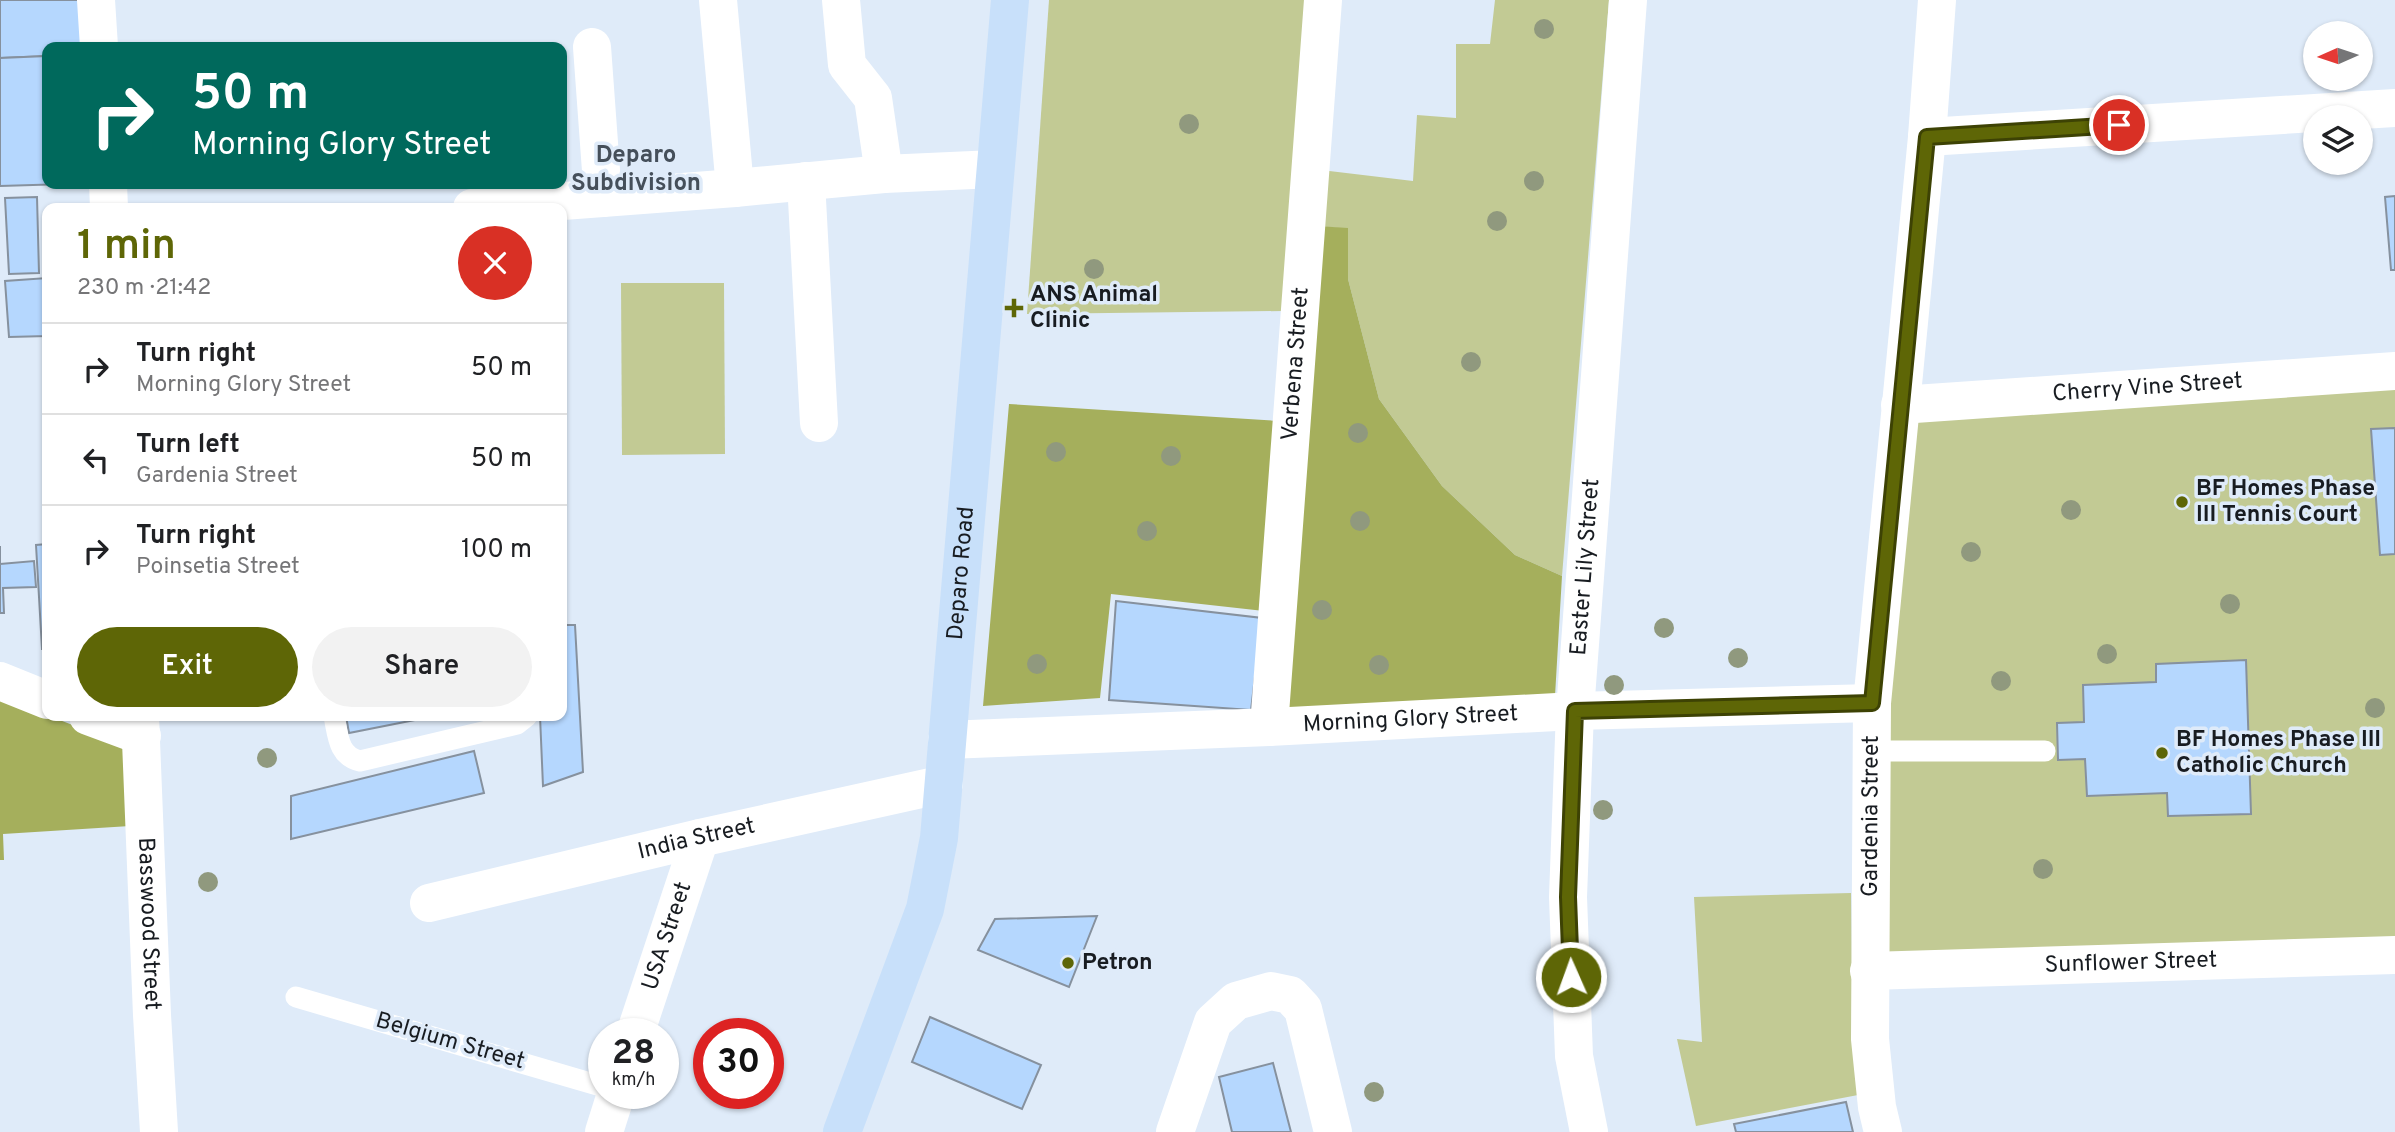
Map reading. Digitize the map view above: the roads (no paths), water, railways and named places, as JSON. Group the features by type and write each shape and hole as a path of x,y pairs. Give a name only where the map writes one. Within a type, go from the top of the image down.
{"main road":[{"name":"Deparo Road","path":"842,1132 925,909 939,838 1010,0"}],"street":[{"path":"96,0 99,42"},
{"path":"718,0 735,188"},
{"path":"841,0 848,65 873,98 884,174"},
{"name":"Verbena Street","path":"1269,727 1323,0"},
{"name":"Easter Lily Street","path":"1589,1132 1574,1056 1568,897 1575,711 1628,0"},
{"name":"Gardenia Street","path":"1883,1132 1877,1107 1870,1039 1872,703 1927,137 1937,0"},
{"path":"592,47 603,198"},
{"path":"1927,137 2395,108"},
{"path":"553,203 884,174 995,169"},
{"path":"806,181 819,423"},
{"name":"Cherry Vine Street","path":"1900,405 2395,371"},
{"path":"0,681 42,698"},
{"name":"Morning Glory Street","path":"947,740 1575,711 1872,703"},
{"path":"114,721 141,726"},
{"name":"Basswood Street","path":"141,726 159,1132"},
{"name":"India Street","path":"440,899 944,784"},
{"name":"USA Street","path":"640,1018 700,838"},
{"name":"Sunflower Street","path":"1869,971 2395,955"},
{"path":"1175,1132 1213,1022 1236,1001 1271,991 1290,995 1303,1009 1333,1132"},
{"path":"604,1132 611,1109"}],"lane":[{"path":"335,721 345,755 360,761 521,721"},
{"path":"1871,751 2045,751"},
{"name":"Belgium Street","path":"296,997 588,1082"}],"place":[{"name":"ANS Animal Clinic","path":"1014,308"},
{"name":"BF Homes Phase III Tennis Court","path":"2182,502"},
{"name":"BF Homes Phase III Catholic Church","path":"2162,753"},
{"name":"Petron","path":"1068,963"}],"district":[{"name":"Deparo Subdivision","path":"636,170"}]}
